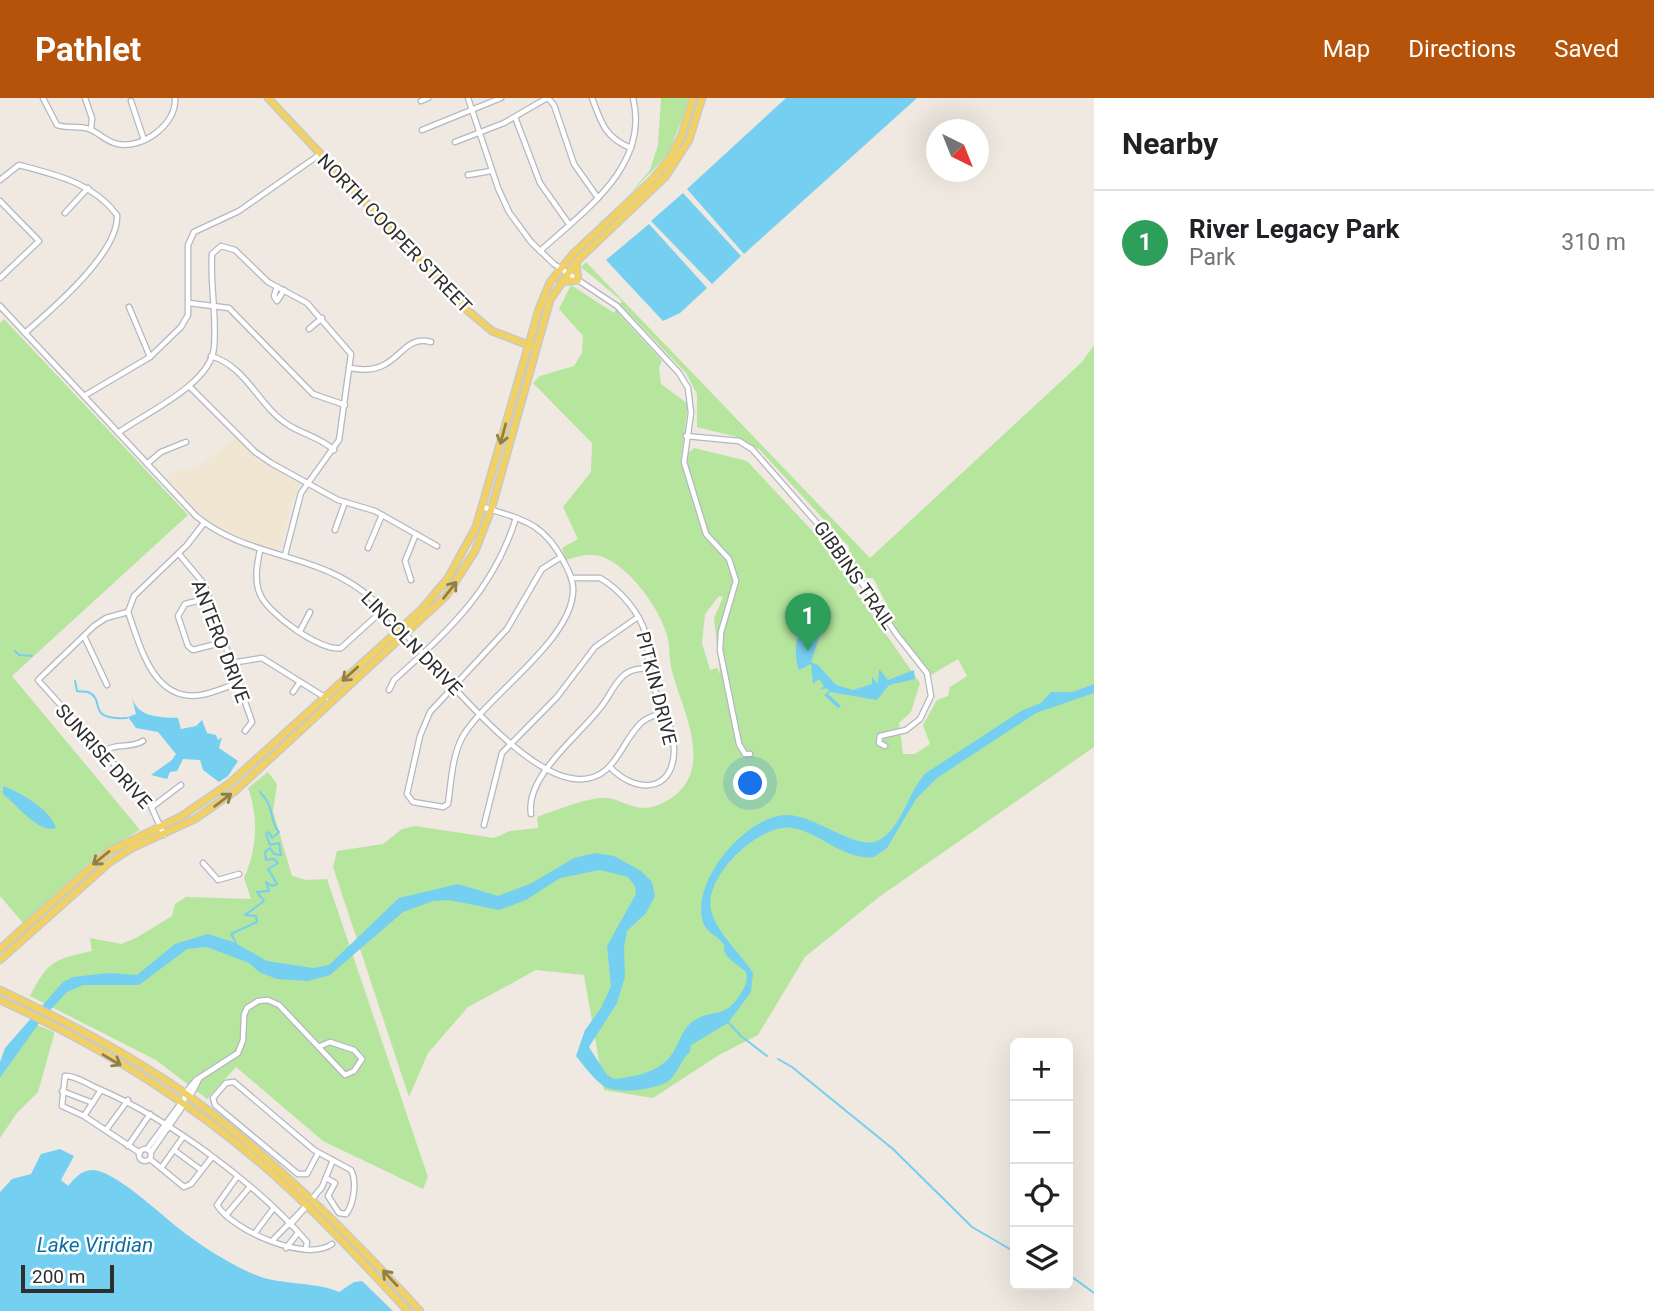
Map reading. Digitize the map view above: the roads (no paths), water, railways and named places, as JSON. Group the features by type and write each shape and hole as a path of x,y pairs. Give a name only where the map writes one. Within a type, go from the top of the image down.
{"main road":[{"name":"NORTH COOPER STREET","path":"268,98 467,310 492,331 533,346"},
{"path":"0,949 108,852 190,812 222,789 400,628 449,578 487,509 520,407 544,295 563,271 670,158 682,135 694,98"},
{"path":"0,960 110,862 132,848 195,819 235,791 433,610 460,577 478,544 512,405 563,271 665,177 689,140 702,98"},
{"path":"560,282 578,280 574,271 576,261"},
{"path":"512,405 520,407"},
{"path":"24,927 30,933"},
{"path":"0,990 62,1019 187,1094 308,1204 408,1311"},
{"path":"0,1000 58,1027 182,1102 360,1246 420,1311"}],"street":[{"path":"43,98 57,125 91,129 116,144 125,146 144,140 171,119 176,106 175,98"},
{"path":"85,98 92,118 91,129"},
{"path":"421,101 428,98"},
{"path":"468,98 492,172 509,212 540,251 563,271 617,306 679,373 691,401 684,462 706,534 734,568 734,589 721,632 721,662 732,700 739,744 746,754 750,754"},
{"path":"422,130 501,98"},
{"path":"455,142 515,117 548,98 575,164 598,198"},
{"path":"592,98 606,133 616,142 631,148"},
{"path":"540,251 598,198 619,173 631,148 635,130 633,98"},
{"path":"131,101 144,140"},
{"path":"176,106 182,107"},
{"path":"515,117 540,183 569,224"},
{"path":"84,396 150,357 181,327 188,316 188,245 194,232 259,198 319,155"},
{"path":"0,180 19,165 65,178 88,188 117,215 116,229 104,253 61,302 25,333"},
{"path":"468,175 492,172"},
{"path":"65,213 88,188"},
{"path":"1,205 39,241 1,275"},
{"path":"118,433 189,386 211,356 212,254 220,246 235,250 265,281 307,303 347,346 351,354 342,428 334,450 307,482 296,506 285,555"},
{"path":"277,287 274,296 277,301 284,290"},
{"path":"189,303 226,306 313,394 345,405"},
{"path":"129,307 150,357"},
{"name":"LINCOLN DRIVE","path":"1,311 25,333 204,523 228,537 260,550 285,555 333,572 361,590 532,761 579,779 598,775 610,767"},
{"path":"309,329 321,318"},
{"path":"350,368 377,369 386,366 412,342 420,339 431,342"},
{"path":"211,356 233,367 290,427 322,440 334,450"},
{"path":"189,386 255,452 345,502 382,515 437,546"},
{"name":"GIBBINS TRAIL","path":"687,436 739,441 752,449 837,546 897,635 922,665 931,686 929,705 915,724 880,736 879,743 885,746"},
{"path":"147,464 161,452 186,442"},
{"path":"335,530 345,502"},
{"path":"487,509 516,517 540,528 550,537 561,557 571,578 573,596 560,623 533,661 459,744 448,804 443,807 410,800 407,794 414,758 425,721 435,704 507,629 542,569 561,557"},
{"path":"368,548 382,515"},
{"path":"389,691 394,680 455,624 480,593 516,517"},
{"path":"204,523 178,554 134,596 128,612 148,666 163,683 178,691 195,695 238,683"},
{"path":"411,580 405,561 416,534"},
{"path":"260,550 257,581 264,602 279,617 326,647 337,649 383,610"},
{"name":"ANTERO DRIVE","path":"178,554 200,577 209,598 252,722 245,731"},
{"name":"PITKIN DRIVE","path":"571,578 600,578 614,589 638,617 645,633 649,668 674,753 671,766 662,779 647,786 634,786 623,781 610,767"},
{"path":"209,598 185,604 178,616 188,646 193,650 223,642"},
{"path":"107,685 92,646 85,636 107,618 128,612"},
{"path":"300,631 310,612"},
{"path":"484,825 497,763 512,743 557,697 595,647 638,617"},
{"name":"SUNRISE DRIVE","path":"85,636 38,680 152,807 164,835"},
{"path":"231,663 262,658 331,703"},
{"path":"531,814 531,797 547,768 593,716 622,676 634,669 649,668"},
{"path":"293,692 300,682"},
{"path":"610,767 640,724 664,712"},
{"path":"103,752 114,746 136,745 143,741"},
{"path":"152,807 178,790 181,785"},
{"path":"203,863 214,879 228,879 239,874"},
{"path":"212,1157 184,1187 150,1159 149,1151 199,1079 238,1053 243,1041 244,1015 258,1001 268,1000 279,1005 318,1047 345,1075 354,1071 362,1059 354,1050 330,1042 318,1047"},
{"path":"149,1151 140,1153 84,1116 65,1108 61,1103 63,1078 67,1075 128,1100 212,1157 289,1224 307,1242 306,1248"},
{"path":"318,1153 307,1174 298,1174 213,1103 213,1098 230,1081 318,1153 353,1172 351,1207 342,1215 328,1198 336,1186 326,1178"},
{"path":"84,1116 101,1090"},
{"path":"62,1091 93,1103"},
{"path":"106,1130 128,1100"},
{"path":"128,1146 150,1114"},
{"path":"161,1168 183,1137"},
{"path":"174,1150 202,1170"},
{"path":"140,1153 141,1160 150,1159"},
{"path":"272,1241 308,1204 326,1178 333,1160"},
{"path":"237,1178 217,1201 218,1208 226,1215 286,1248 316,1251 332,1244"},
{"path":"226,1215 249,1188"},
{"path":"256,1233 273,1209"},
{"path":"286,1248 298,1233"}],"water":[{"path":"786,98 917,98 744,254 687,189"},
{"path":"683,193 741,256 712,284 651,221"},
{"path":"649,224 707,288 680,313 663,321 606,260"},
{"path":"821,613 825,620 811,662 818,665 836,685 853,690 872,684 872,677 878,684 879,669 888,680 914,670 915,679 889,685 877,700 830,692 828,694 841,706 838,708 824,695 829,691 827,688 820,690 824,686 819,679 813,684 811,664 799,670 797,662 796,644 801,627 806,620"},
{"path":"1094,684 1094,693 1036,713 937,778 916,799 887,848 874,857 853,855 793,828 780,828 766,833 737,854 716,882 711,896 711,910 723,935 753,973 751,992 728,1023 691,1045 690,1052 674,1075 661,1085 634,1090 608,1088 595,1079 576,1056 585,1030 601,1008 611,986 607,946 636,894 635,886 628,877 600,870 560,878 526,900 499,910 449,900 433,901 403,912 330,975 308,981 277,979 259,972 249,963 207,947 187,949 139,985 83,985 67,992 42,1019 0,1078 0,1062 5,1048 63,982 73,977 108,973 137,975 175,944 208,934 233,942 267,961 313,968 329,965 399,898 458,884 498,896 532,883 574,858 596,853 614,856 641,871 652,882 655,896 646,913 627,931 624,947 625,977 617,1003 589,1047 607,1075 614,1079 649,1071 670,1057 692,1022 724,1011 735,1002 745,985 746,972 727,956 722,942 705,926 701,906 713,870 739,838 771,818 787,815 810,820 858,841 877,841 893,828 926,773 1021,711 1041,703 1051,692 1073,692"},
{"path":"131,694 143,712 178,718 181,729 196,726 202,720 207,733 216,735 218,740 222,737 219,748 238,761 228,776 219,782 203,770 200,760 183,759 177,771 170,772 167,779 151,775 176,754 158,732 136,728 128,717 136,714"},
{"path":"3,786 18,792 41,808 56,828 49,829 35,823 3,794"},
{"name":"Lake Viridian","path":"60,1149 74,1156 61,1180 68,1186 86,1171 104,1173 129,1188 202,1245 247,1271 277,1281 319,1286 339,1292 354,1282 362,1281 393,1311 0,1311 0,1192 12,1179 31,1174 41,1154"}],"waterway":[{"path":"15,651 19,655 32,656"},
{"path":"75,681 77,691 93,695 98,709 105,716 127,718"},
{"path":"236,943 231,934 257,922 256,916 245,915 264,901 257,892 269,891 266,882 272,886 277,884 268,869 278,863 274,859 266,860 265,852 270,848 274,854 281,855 279,843 270,845 266,834 269,832 272,838 279,832 260,792"},
{"path":"728,1022 767,1056"},
{"path":"778,1059 792,1067 893,1149 972,1227 1010,1249"},
{"path":"1073,1278 1094,1293"}],"place":[{"name":"River Legacy Park","path":"808,651"}]}
